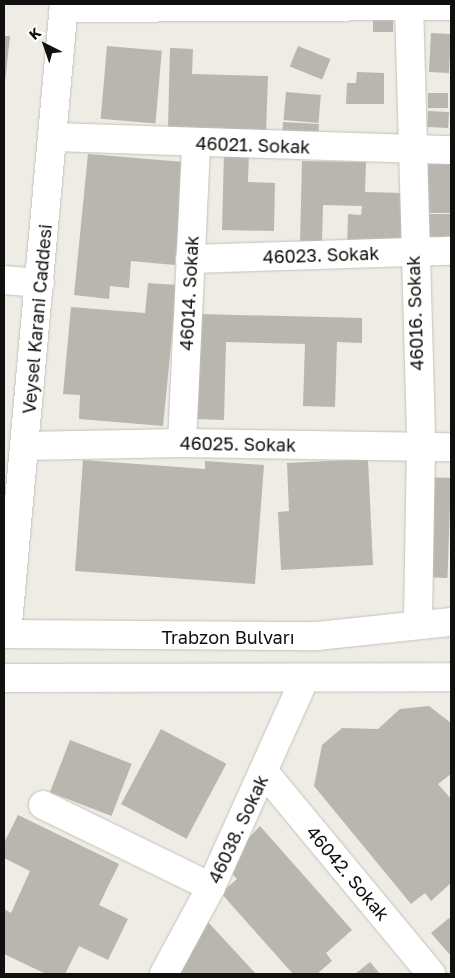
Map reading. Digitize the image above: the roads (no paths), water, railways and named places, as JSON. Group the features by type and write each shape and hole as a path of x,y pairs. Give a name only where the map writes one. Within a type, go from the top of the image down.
{"street":[{"path":"64,6 409,4 451,6"},
{"name":"46016. Sokak","path":"409,4 412,251 420,447 418,623"},
{"name":"Veysel Karani Caddesi","path":"6,634 54,137 64,6"},
{"name":"46021. Sokak","path":"54,137 410,151 451,150"},
{"name":"46014. Sokak","path":"182,443 196,142"},
{"name":"46023. Sokak","path":"190,259 451,251"},
{"path":"4,280 40,282"},
{"name":"46025. Sokak","path":"25,446 182,443 451,448"},
{"name":"Trabzon Bulvarı","path":"6,634 317,636 418,623 451,622"},
{"path":"4,678 304,680 451,676"},
{"name":"46038. Sokak","path":"164,974 211,887 265,773 304,680"},
{"name":"46042. Sokak","path":"265,773 431,974"},
{"path":"43,805 211,887"}]}
